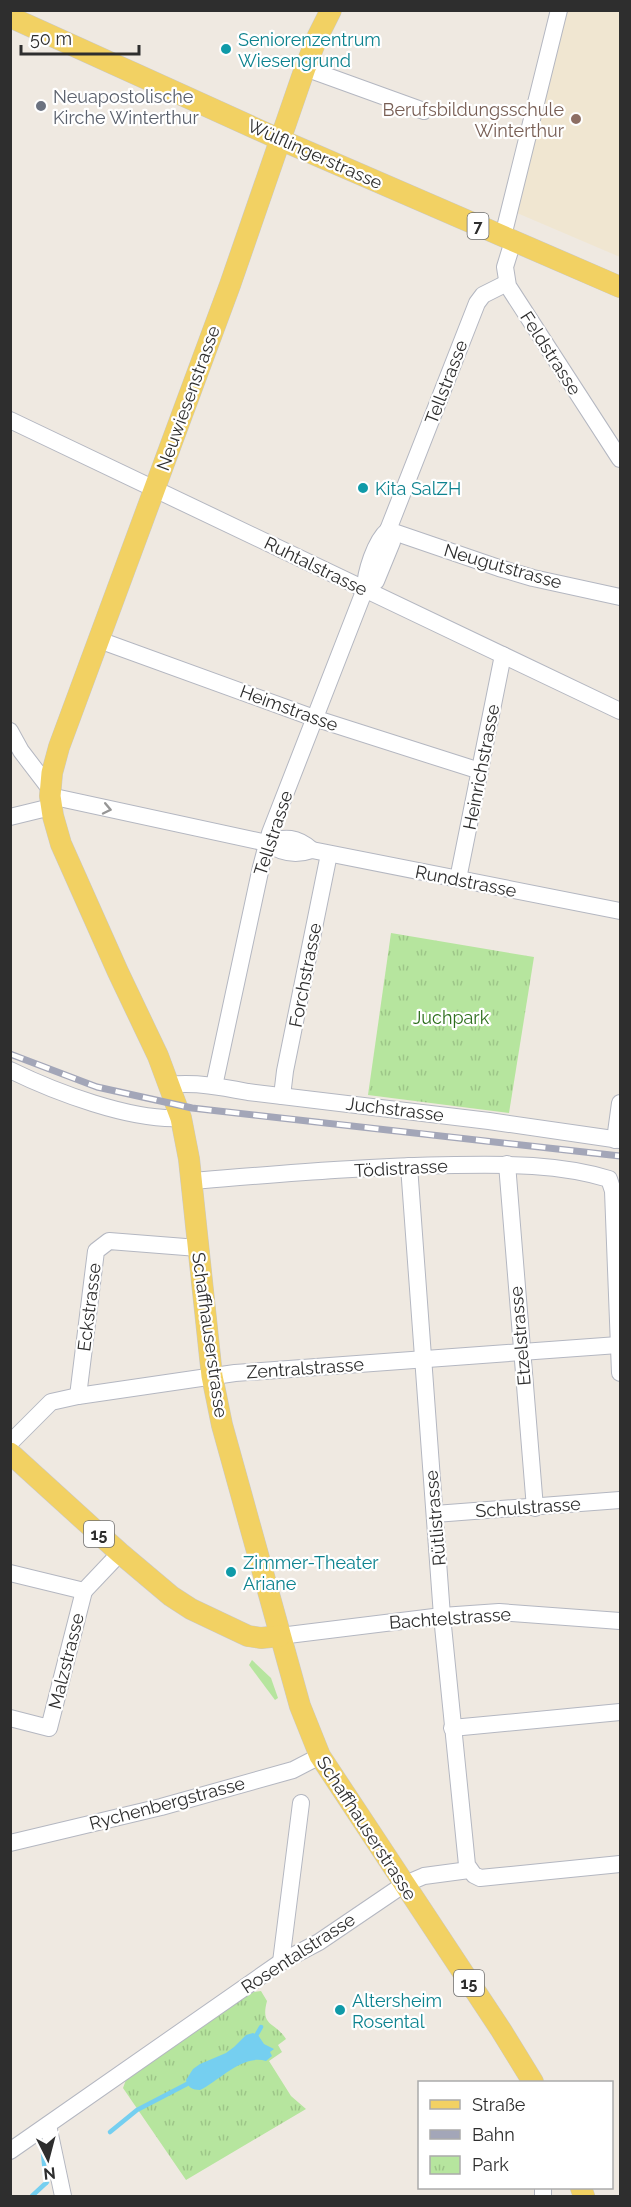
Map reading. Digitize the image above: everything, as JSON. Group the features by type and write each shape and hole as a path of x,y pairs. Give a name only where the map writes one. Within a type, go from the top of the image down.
{"main road":[{"name":"Neuwiesenstrasse","path":"50,797 59,747 233,275 305,68 332,10"},
{"name":"Wülflingerstrasse","path":"22,17 280,140 621,287"},
{"name":"Schaffhauserstrasse","path":"50,797 68,860 170,1085 181,1118 192,1181 212,1376 230,1458 300,1706 320,1756 532,2081"},
{"name":"15","path":"10,1453 171,1596 191,1609 248,1636 261,1638 280,1636"}],"street":[{"path":"507,283 508,238 559,10"},
{"path":"305,68 424,111"},
{"name":"Feldstrasse","path":"507,283 519,305 621,459"},
{"name":"Tellstrasse","path":"214,1086 267,843 365,590 366,576 382,536 388,530 477,303 483,295 507,283"},
{"name":"Ruhtalstrasse","path":"10,420 621,711"},
{"name":"Neugutstrasse","path":"388,530 533,578 621,597"},
{"name":"Heimstrasse","path":"99,640 314,718 480,771"},
{"name":"Heinrichstrasse","path":"458,879 503,655"},
{"name":"Schaffhauserstrasse","path":"10,730 50,797"},
{"name":"Rundstrasse","path":"10,817 50,797 267,843 283,838 302,842 312,850 329,854 621,911"},
{"name":"Forchstrasse","path":"282,1096 285,1071 329,854"},
{"path":"10,1070 114,1109 155,1118 181,1118"},
{"name":"Juchstrasse","path":"170,1085 214,1086 618,1140"},
{"path":"618,1140 621,1103"},
{"name":"Tödistrasse","path":"192,1181 409,1166 507,1164 591,1173 609,1179 613,1191 618,1345"},
{"name":"Etzelstrasse","path":"507,1164 535,1508"},
{"name":"Rütlistrasse","path":"409,1166 442,1616 466,1860 469,1870"},
{"name":"Eckstrasse","path":"78,1396 96,1251 109,1241 198,1248"},
{"path":"618,1345 621,1373"},
{"name":"Zentralstrasse","path":"10,1443 51,1402 78,1396 212,1376 618,1345"},
{"name":"Schulstrasse","path":"435,1514 621,1500"},
{"path":"10,1573 84,1591 120,1553"},
{"name":"Malzstrasse","path":"10,1718 49,1728 84,1591"},
{"name":"Bachtelstrasse","path":"280,1636 442,1616 499,1612 621,1621"},
{"path":"452,1728 621,1712"},
{"name":"Rychenbergstrasse","path":"10,1843 161,1807 293,1770 320,1756"},
{"path":"280,1962 301,1803"},
{"name":"Rosentalstrasse","path":"10,2151 280,1962 319,1942 404,1885 424,1876 469,1870 480,1878 491,1878 621,1864"},
{"path":"48,2125 63,2196"}],"shaded area":[{"name":"Berufsbildungsschule Winterthur","path":"559,11 620,11 620,257 510,210"}],"green space":[{"name":"Juchpark","path":"391,933 534,957 509,1113 368,1095"},
{"path":"252,1660 271,1678 278,1698 275,1700 249,1665"},
{"path":"261,1991 267,2001 265,2015 267,2020 286,2039 278,2045 282,2052 269,2061 291,2096 306,2109 186,2180 123,2088 127,2077 248,1993"}],"water":[{"path":"253,2033 258,2035 264,2044 274,2049 270,2052 272,2056 266,2061 257,2060 240,2064 200,2090 188,2085 186,2080 193,2069 226,2053 246,2035"}],"waterway":[{"path":"257,2034 261,2027"},
{"path":"110,2132 137,2110 187,2084"},
{"path":"44,2145 46,2183"},
{"path":"32,2196 47,2182"}],"railway":[{"path":"10,1054 97,1087 192,1108 620,1156"}],"place":[{"name":"Seniorenzentrum Wiesengrund","path":"226,49"},
{"name":"Neuapostolische Kirche Winterthur","path":"41,106"},
{"name":"Berufsbildungsschule Winterthur","path":"576,119"},
{"name":"Kita SalZH","path":"363,488"},
{"name":"Zimmer-Theater Ariane","path":"231,1572"},
{"name":"Altersheim Rosental","path":"340,2010"}]}
